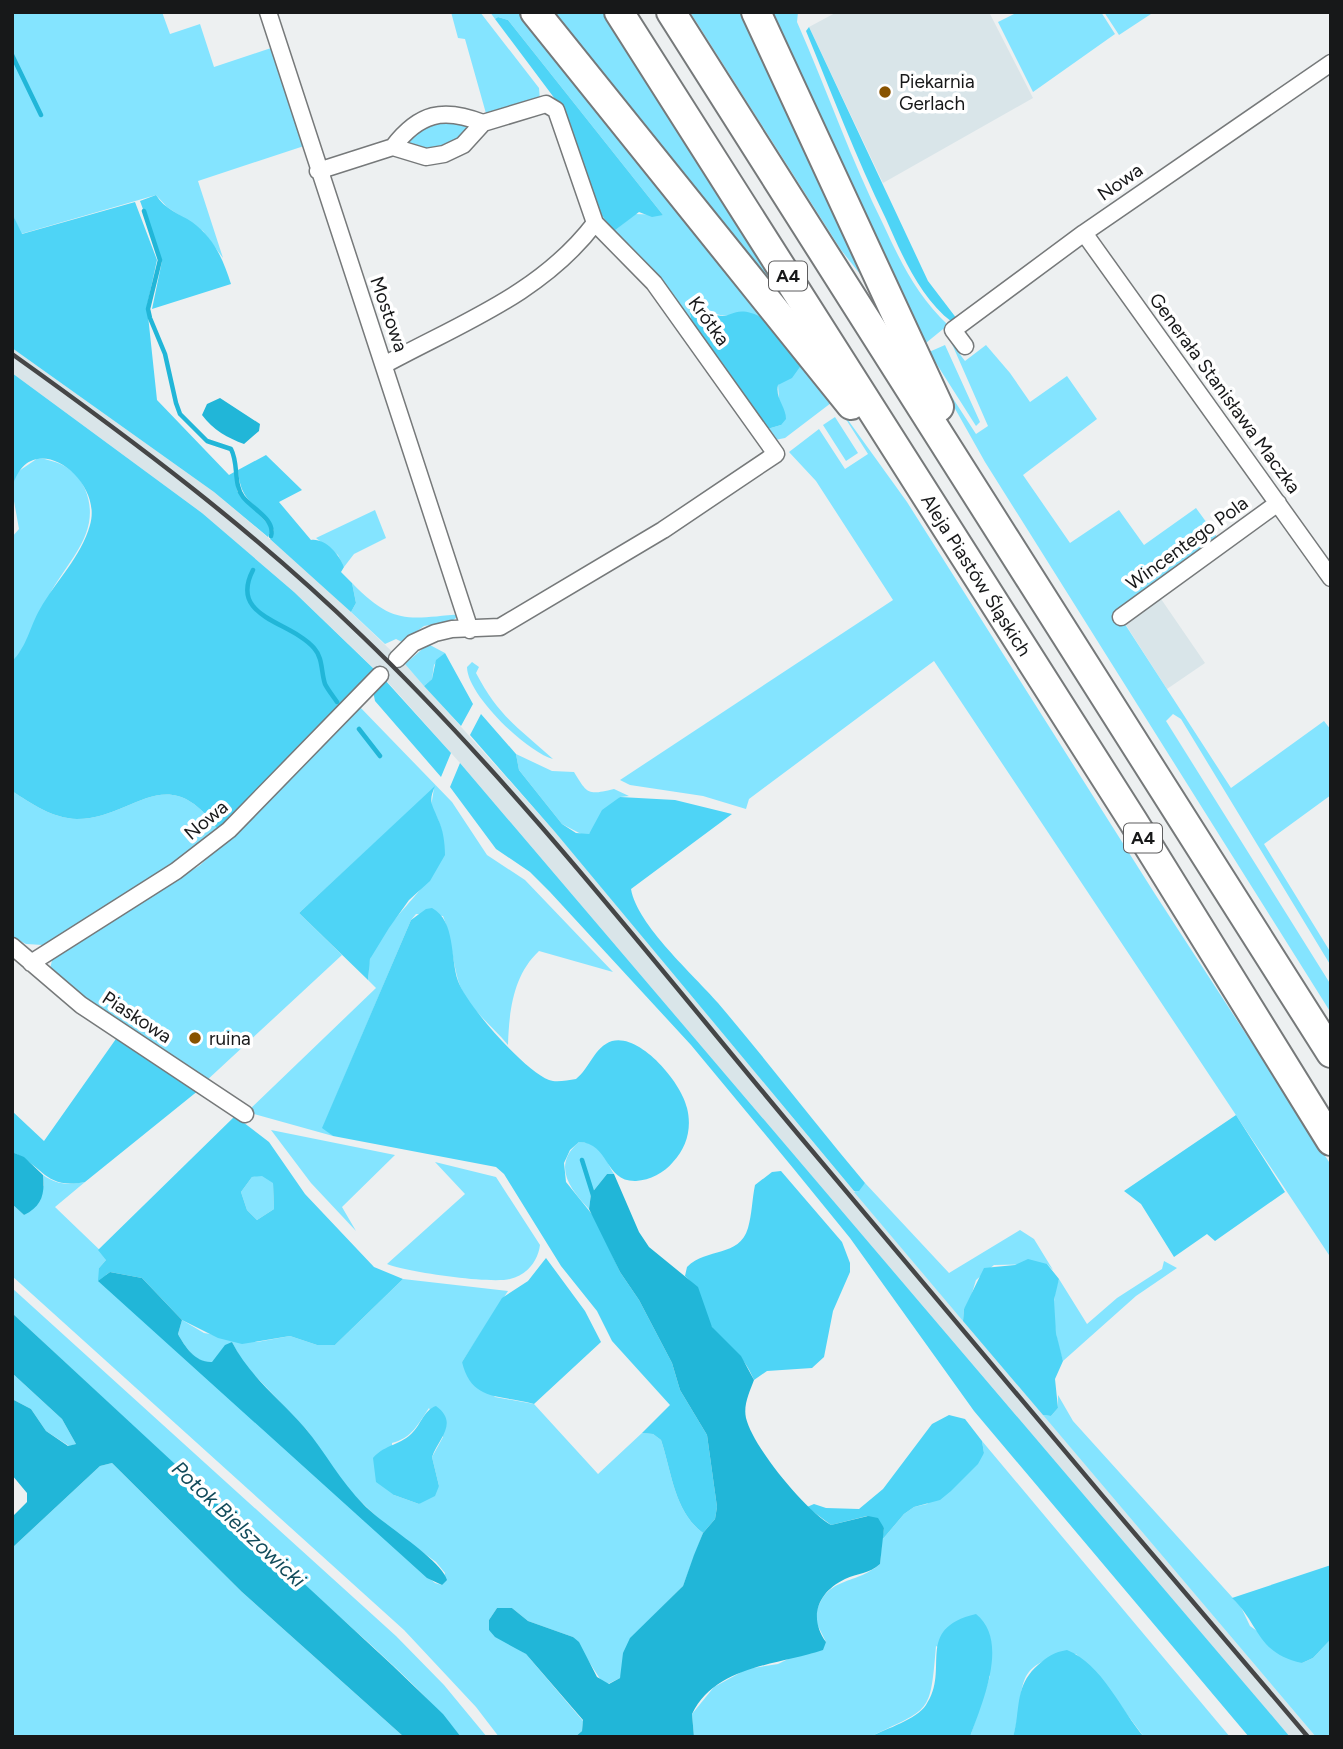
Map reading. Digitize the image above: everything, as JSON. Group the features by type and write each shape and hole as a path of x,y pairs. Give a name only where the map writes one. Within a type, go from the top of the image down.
{"highway":[{"path":"535,12 956,540"},
{"name":"Aleja Piastów Śląskich","path":"619,12 956,540 1331,1142"},
{"name":"A4","path":"671,12 1331,1054"},
{"path":"756,12 990,513"}],"street":[{"name":"Mostowa","path":"268,12 470,630"},
{"name":"Nowa","path":"965,346 953,330 1084,233 1331,63"},
{"path":"318,170 393,147 409,128 426,118 449,113 482,122 546,104 556,110 595,223 575,249 526,290 384,365"},
{"path":"393,147 426,157 436,156 463,145 482,122"},
{"name":"Krótka","path":"470,630 500,627 663,530 776,454 654,283 595,223"},
{"name":"Generała Stanisława Maczka","path":"1084,233 1331,578"},
{"name":"Wincentego Pola","path":"1121,617 1278,503"},
{"path":"397,659 413,643 435,633 452,629 470,630"},
{"name":"Nowa","path":"31,963 176,871 229,830 380,675"},
{"name":"Piaskowa","path":"12,946 81,1005 245,1114"}],"shaded area":[{"path":"12,12 162,12 170,34 200,24 214,67 271,48 304,146 198,181 223,258 203,231 167,207 156,195 21,234 12,213"},
{"path":"451,12 480,12 539,88 540,100 487,117 465,39 458,38"},
{"path":"490,12 519,12 763,318 745,314 725,316 700,304 688,306 692,322 656,276 614,231 635,214 663,215 508,20 498,17 495,19"},
{"path":"542,12 603,12 783,299 778,302"},
{"path":"690,12 745,12 867,276 864,279 841,250"},
{"path":"769,12 798,12 797,22 890,240 919,291 948,325 921,347"},
{"path":"837,12 989,12 1033,98 883,183 809,27"},
{"path":"1018,12 1101,12 1115,34 1033,92 998,22"},
{"path":"1104,12 1154,12 1119,35"},
{"path":"498,17 508,20 663,215 652,217 639,212 614,231 595,207 558,103 495,19"},
{"path":"809,27 928,281 957,319 952,322 930,301 899,247 864,173 806,31"},
{"path":"458,119 472,128 443,151 405,147 404,141 422,126"},
{"path":"156,195 168,208 200,228 212,242 231,284 152,309 162,261 140,201"},
{"path":"135,202 157,260 147,306 157,400 229,475 236,471 237,491 268,524 271,530 268,537 214,492 12,348 12,213 22,234"},
{"path":"700,304 717,315 743,312 759,316 779,334 802,364 792,378 778,385 786,419 781,425 764,430 692,322 688,306"},
{"path":"952,344 965,361 986,345 1030,402 1067,376 1097,419 1023,475 1070,543 1119,510 1144,545 1196,508 1220,541 1119,615 1231,788 1324,721 1331,730 1331,795 1264,844 1331,953 1331,966 1181,719 1173,714 1166,721 1331,985 1331,1013 985,462 926,357 976,434 988,426"},
{"path":"945,345 980,422 976,426 929,352"},
{"path":"12,348 214,492 311,574 405,664 555,832 873,1214 1316,1737 1290,1737 460,763 386,680 294,592 202,513 12,373"},
{"path":"802,364 831,403 785,438 775,440 764,430 781,425 778,385"},
{"path":"12,373 202,513 294,592 375,670 218,830 200,809 182,797 166,794 150,797 97,816 77,819 51,813 12,791 12,661 25,643 46,599 81,548 90,525 91,507 86,490 76,476 62,465 47,459 33,460 21,470 12,489"},
{"path":"835,402 907,502 1155,894 1331,1165 1331,1258 934,661 749,799 746,809 703,796 630,785 620,780 893,600 816,481 789,452 819,429 845,469 868,454"},
{"path":"835,417 858,453 846,461 823,425"},
{"path":"266,455 302,490 279,502 311,540 326,544 342,562 344,567 341,572 352,583 356,603 351,612 270,539 274,531 269,522 243,492 238,470"},
{"path":"38,458 53,461 77,476 85,489 90,517 82,543 52,590 30,637 12,661 12,537 19,529 12,490 16,473"},
{"path":"375,510 386,538 354,554 344,567 338,555 316,538"},
{"path":"352,583 366,597 390,613 414,617 461,614 452,621 424,626 402,642 396,639 385,644 351,612 356,603"},
{"path":"1159,596 1205,663 1167,689 1124,622"},
{"path":"428,644 445,653 434,665 432,679 424,686 405,664"},
{"path":"445,653 473,704 461,726 424,686 432,679 436,660"},
{"path":"472,662 479,667 476,673 501,711 553,759 529,746 487,707 470,679 467,667"},
{"path":"385,680 451,753 441,777 375,701 373,691"},
{"path":"357,704 452,802 487,855 525,880 613,972 539,951 523,971 514,995 508,1045 473,1007 462,990 443,916 416,914 411,920 323,1127 333,1136 247,1112 376,988 368,980 370,959 393,921 435,868 442,849 441,829 431,807 434,788 299,913 342,955 205,1082 106,1014 50,969 53,956 199,866 260,811"},
{"path":"481,714 516,754 519,770 562,824 576,833 589,834 602,810 620,797 675,800 732,814 631,889 635,903 655,934 718,1003 865,1183 859,1191 854,1191 555,832 470,735"},
{"path":"516,754 552,771 574,772 582,785 590,791 614,789 629,796 620,797 589,834 583,835 562,824 519,770"},
{"path":"460,763 1290,1737 1249,1737 974,1411 850,1238 691,1045 550,892 530,872 496,849 450,787"},
{"path":"435,786 432,803 440,823 445,855 430,881 409,900 389,928 370,959 368,980 299,913"},
{"path":"12,791 51,813 77,819 97,816 150,797 166,794 182,797 200,809 218,830 175,865 43,945 26,944 12,937"},
{"path":"432,908 440,914 449,931 458,981 473,1006 512,1051 539,1074 552,1081 576,1079 601,1048 612,1041 623,1041 647,1052 658,1062 683,1098 689,1123 685,1144 673,1162 656,1175 636,1181 626,1180 612,1169 596,1149 579,1142 570,1150 564,1163 566,1182 595,1218 620,1272 639,1300 672,1363 680,1390 707,1435 717,1507 715,1519 703,1533 693,1524 680,1503 661,1440 653,1434 642,1433 670,1405 612,1341 597,1311 561,1266 504,1174 496,1167 333,1136 322,1128 411,920 426,909"},
{"path":"118,1036 199,1090 85,1182 72,1184 53,1180 12,1152 12,1111 44,1141"},
{"path":"1236,1115 1285,1192 1215,1241 1207,1234 1174,1257 1141,1204 1124,1191"},
{"path":"235,1116 269,1142 305,1194 374,1267 403,1279 335,1345 317,1345 290,1336 242,1344 218,1338 182,1320 142,1278 110,1272 98,1281 99,1268 106,1260 98,1250","holes":["262,1176 273,1183 274,1209 257,1220 247,1210 241,1192 252,1177"]},
{"path":"271,1130 395,1155 342,1207 356,1231 311,1183"},
{"path":"579,1142 598,1148 614,1174 607,1174 591,1194 589,1209 575,1193 566,1176 566,1159"},
{"path":"435,1162 496,1177 540,1245 534,1262 526,1271 510,1279 485,1280 429,1274 387,1264 465,1194"},
{"path":"781,1171 842,1242 850,1263 850,1272 833,1311 824,1357 812,1368 767,1371 754,1380 745,1363 713,1329 700,1296 685,1276 687,1267 695,1261 730,1248 744,1237 755,1185 772,1172"},
{"path":"43,1175 63,1183 85,1182 55,1207 105,1255 106,1260 99,1268 402,1555 435,1583 442,1585 445,1573 436,1562 384,1524 347,1488 306,1429 243,1363 232,1342 212,1363 201,1360 188,1349 178,1334 182,1320 204,1333 257,1342 290,1336 317,1345 335,1345 403,1279 508,1291 462,1362 495,1397 534,1404 598,1474 642,1433 653,1434 661,1440 680,1503 693,1524 703,1533 683,1586 643,1626 620,1678 608,1684 602,1682 573,1637 528,1621 512,1608 497,1608 489,1620 489,1630 526,1654 583,1721 582,1731 575,1737 499,1737 476,1707 404,1630 12,1276 12,1204 24,1215 44,1185","holes":["429,1408 443,1437 432,1457 439,1486 419,1504 394,1495 392,1443 410,1434"]},
{"path":"262,1175 273,1182 274,1209 257,1220 247,1210 241,1192 252,1177"},
{"path":"865,1183 949,1273 1020,1230 1034,1239 1053,1270 1047,1264 994,1265 976,1280 969,1303 964,1309 963,1321 854,1192"},
{"path":"546,1258 585,1311 601,1342 534,1404 480,1391 467,1375 462,1362 502,1298 528,1281"},
{"path":"1028,1259 1047,1264 1059,1279 1054,1300 1056,1333 1063,1361 1055,1379 1058,1408 1051,1416 1043,1415 963,1321 964,1309 984,1268 1015,1265"},
{"path":"1164,1261 1177,1268 1136,1296 1063,1361 1054,1320 1054,1299 1059,1279 1087,1324 1117,1298 1162,1269"},
{"path":"12,1288 396,1636 444,1685 487,1737 461,1737 444,1716 386,1658 12,1313"},
{"path":"12,1373 62,1419 76,1444 69,1446 46,1431 31,1409 12,1399"},
{"path":"1058,1395 1073,1421 1241,1607 1250,1626 1302,1663 1313,1658 1331,1639 1331,1737 1316,1737 1043,1415 1051,1416 1058,1408"},
{"path":"436,1406 443,1412 447,1425 432,1457 439,1486 435,1496 419,1504 394,1495 376,1482 373,1458 409,1436 428,1411"},
{"path":"949,1415 965,1419 982,1441 984,1453 978,1464 951,1491 940,1500 914,1507 904,1514 882,1540 884,1528 867,1516 831,1525 807,1507 814,1504 826,1508 859,1509 883,1489 932,1424"},
{"path":"982,1441 1230,1737 1144,1737 1103,1682 1076,1654 1040,1663 1030,1671 1022,1691 1013,1737 970,1737 990,1676 936,1646 932,1686 924,1706 905,1720 870,1737 694,1737 692,1714 714,1687 747,1669 778,1664 794,1656 813,1653 826,1642 815,1620 825,1595 832,1588 880,1564 882,1540 904,1514 914,1507 927,1504 984,1453"},
{"path":"112,1463 242,1592 404,1737 12,1737 12,1548 100,1466"},
{"path":"1331,1565 1331,1639 1313,1658 1302,1663 1287,1659 1267,1645 1232,1598"},
{"path":"976,1614 986,1626 991,1640 992,1656 986,1690 970,1737 870,1737 908,1719 926,1705 933,1691 939,1640 945,1629"},
{"path":"1067,1650 1091,1666 1101,1677 1144,1737 1013,1737 1025,1681 1044,1660"}],"water":[{"path":"220,398 260,424 259,431 244,444 221,433 202,415 207,404"},
{"path":"12,1152 24,1157 43,1175 41,1199 35,1208 24,1215 12,1204"},
{"path":"607,1174 614,1174 639,1232 649,1247 698,1287 712,1327 741,1356 754,1380 746,1403 746,1418 759,1445 781,1477 808,1506 831,1525 868,1516 878,1518 884,1528 880,1564 872,1570 836,1584 822,1598 817,1615 826,1642 823,1650 750,1669 716,1685 692,1714 694,1737 575,1737 582,1731 583,1720 526,1654 495,1637 489,1630 489,1620 497,1608 512,1608 528,1621 573,1637 579,1642 597,1677 609,1684 620,1678 623,1653 630,1638 683,1586 703,1533 715,1519 717,1507 707,1435 680,1390 672,1363 639,1300 620,1272 589,1209 591,1194"},
{"path":"110,1272 142,1278 182,1320 178,1334 188,1349 201,1360 212,1362 225,1345 232,1342 256,1377 305,1428 355,1496 372,1513 434,1562 447,1580 442,1585 427,1578 98,1281"},
{"name":"Potok Bielszowicki","path":"12,1313 392,1665 443,1714 461,1737 404,1737 242,1592 112,1463 100,1466 12,1548 12,1517 27,1502 27,1493 12,1475 12,1399 31,1409 46,1431 68,1446 76,1444 62,1419 12,1373"}],"waterway":[{"path":"12,55 41,115"},
{"path":"144,211 160,260 148,309 165,354 180,414 207,441 231,449 240,492 270,524 271,536"},
{"path":"253,570 247,586 249,599 255,609 314,648 325,684 337,702"},
{"path":"359,729 380,756"},
{"path":"582,1160 593,1195"}],"railway":[{"path":"12,354 148,454 279,560 362,636 480,757 591,885 1308,1737"}],"place":[{"name":"Piekarnia Gerlach","path":"885,92"},
{"name":"ruina","path":"195,1038"}]}
